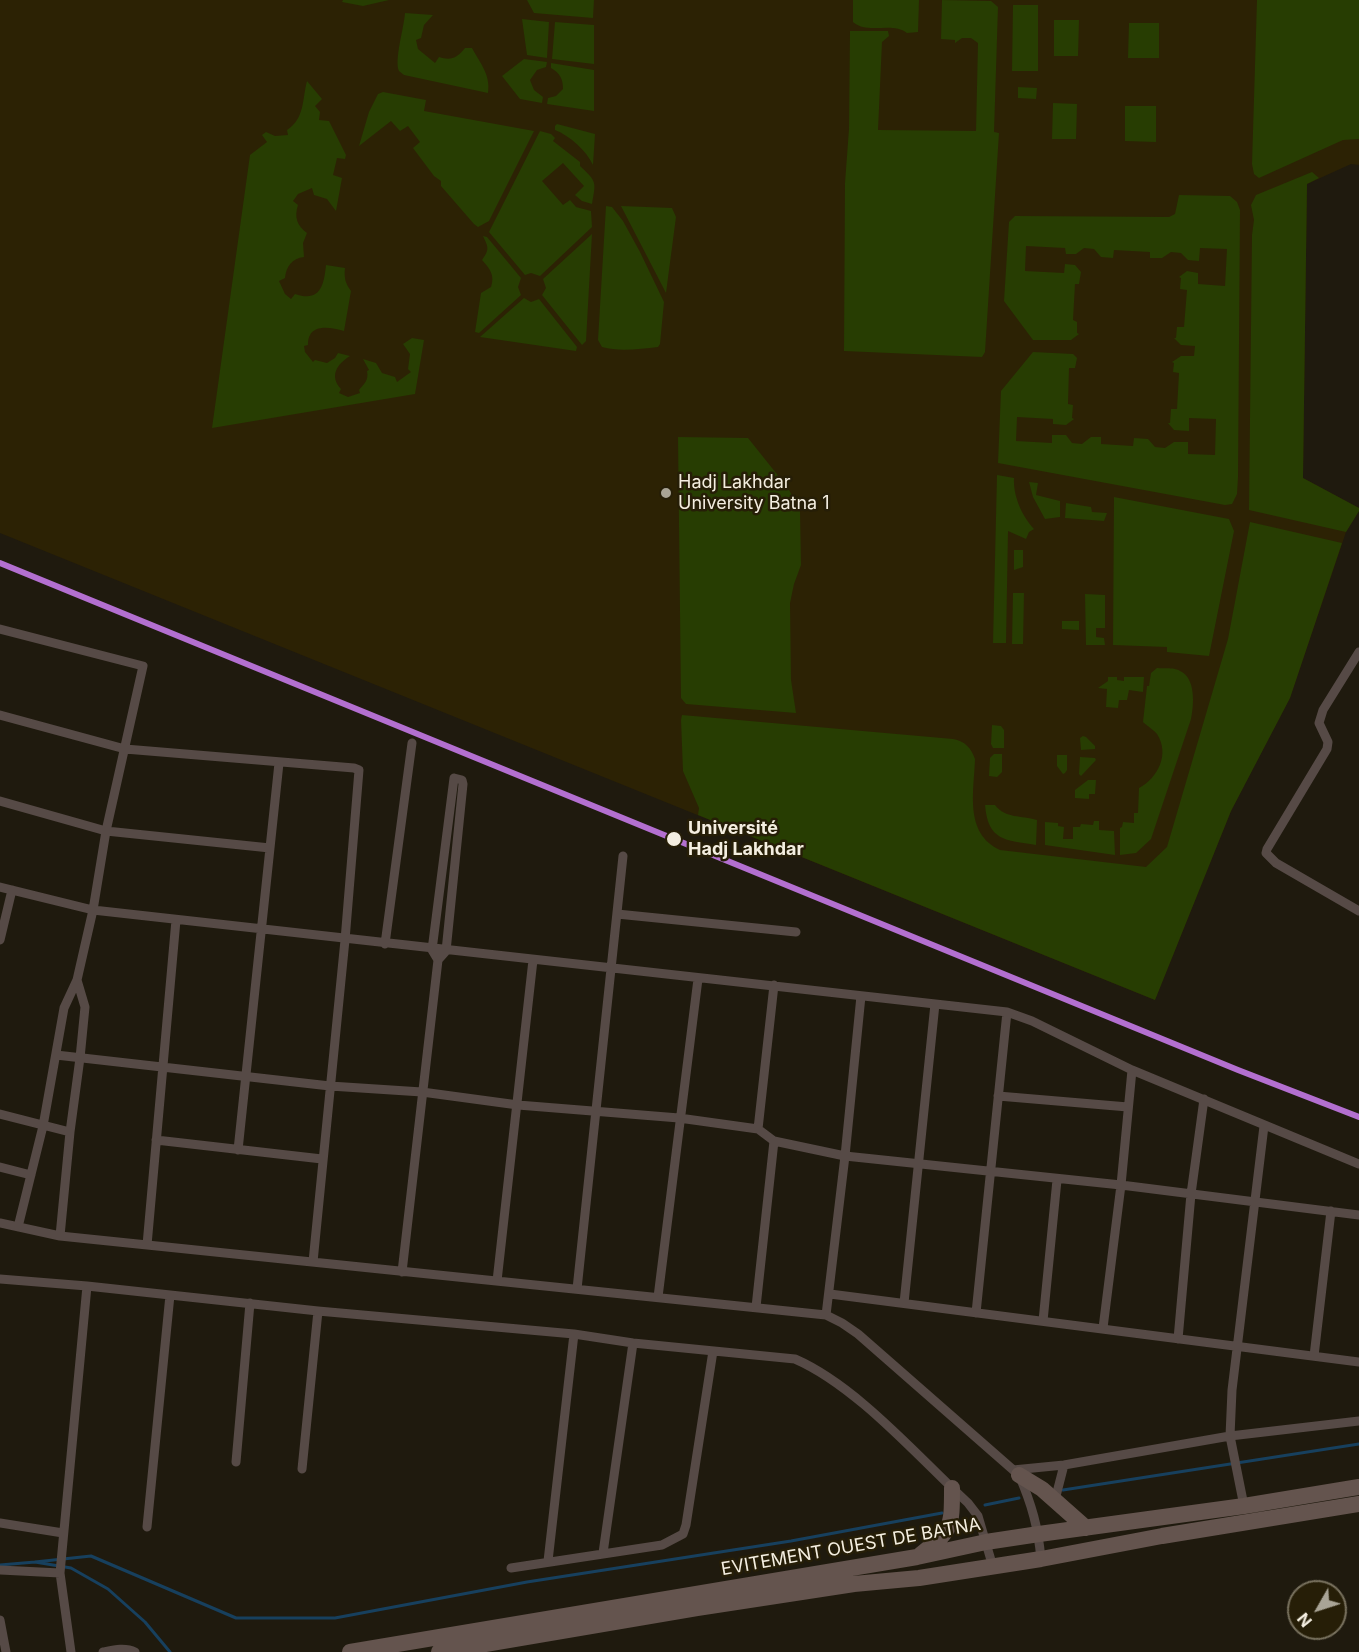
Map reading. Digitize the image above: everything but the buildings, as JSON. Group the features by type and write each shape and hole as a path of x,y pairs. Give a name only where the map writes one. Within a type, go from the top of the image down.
{"highway":[{"path":"1016,1473 1042,1489 1086,1528"},
{"name":"EVITEMENT OUEST DE BATNA","path":"350,1652 917,1557 986,1542 1244,1506 1359,1487"},
{"path":"917,1557 943,1537 952,1519 952,1488"},
{"name":"EVITEMENT OUEST DE BATNA","path":"438,1652 697,1608 854,1584 919,1578 993,1567 1162,1536 1359,1504"}],"street":[{"path":"0,629 143,666 106,831 93,910 77,980 64,1008 44,1126 18,1227"},
{"path":"1358,658 1323,710 1318,723 1328,742 1327,749 1266,854 1276,863 1359,911"},
{"path":"0,715 125,749 359,770 345,940 313,1262"},
{"path":"385,944 412,743"},
{"path":"238,1150 279,763"},
{"path":"402,1272 438,960 446,951 463,784 462,780 454,778 432,950 438,960"},
{"path":"0,801 106,831 270,848"},
{"path":"577,1289 624,856"},
{"path":"0,887 93,910 432,950 774,985 1007,1012 1032,1021 1132,1070 1359,1164"},
{"path":"0,940 12,890"},
{"path":"617,914 796,932"},
{"path":"147,1245 176,920"},
{"path":"496,1281 533,960"},
{"path":"658,1297 698,979"},
{"path":"60,1236 85,1007 77,980"},
{"path":"758,1129 774,985"},
{"path":"826,1315 861,996"},
{"path":"904,1303 936,1005"},
{"path":"976,1313 1007,1012"},
{"path":"56,1055 330,1086 422,1092 518,1105 679,1118 758,1129 774,1141 845,1156 1121,1185 1359,1215"},
{"path":"1103,1328 1121,1185 1132,1070"},
{"path":"998,1096 1128,1107"},
{"path":"1178,1339 1191,1194 1204,1099"},
{"path":"0,1114 70,1132"},
{"path":"1244,1506 1230,1437 1237,1347 1264,1126"},
{"path":"156,1140 322,1160"},
{"path":"756,1307 774,1141"},
{"path":"0,1167 31,1175"},
{"path":"1043,1321 1057,1180"},
{"path":"1314,1356 1331,1211"},
{"path":"0,1223 60,1236 826,1315 858,1334 1016,1473 1032,1503 1039,1534 1041,1559"},
{"path":"0,1279 574,1334 795,1359 814,1367 868,1407 952,1488 978,1516 993,1567"},
{"path":"71,1652 60,1570 87,1286"},
{"path":"830,1294 1359,1362"},
{"path":"147,1527 170,1295"},
{"path":"236,1462 250,1303"},
{"path":"302,1469 318,1311"},
{"path":"549,1561 574,1334"},
{"path":"603,1553 633,1342"},
{"path":"511,1568 662,1545 683,1534 713,1351"},
{"path":"1016,1473 1230,1437 1359,1420"},
{"path":"1055,1500 1064,1465"},
{"path":"0,1523 63,1533"},
{"path":"0,1570 60,1570"},
{"path":"0,1620 6,1652"},
{"path":"103,1652 116,1649 135,1652"}],"shaded area":[{"name":"Hadj Lakhdar University Batna 1","path":"0,0 1359,0 1359,165 1351,164 1307,184 1303,478 1359,508 1359,511 1346,532 1290,698 1231,811 1155,1000 0,533"}],"green space":[{"path":"343,0 389,0 363,6 342,2"},
{"path":"527,0 594,0 593,18 534,13"},
{"path":"853,0 919,0 918,32 907,33 894,28 859,26 853,22"},
{"path":"942,0 991,1 998,7 994,132 999,133 985,352 982,357 844,351 845,183 849,129 850,31 888,31 889,36 882,42 878,130 976,131 978,43 971,38 962,38 955,43 955,40 941,39"},
{"path":"1257,0 1359,0 1359,139 1343,140 1259,178 1254,174 1252,164"},
{"path":"1013,5 1038,5 1038,71 1012,71"},
{"path":"405,13 433,15 424,25 421,38 416,40 418,49 435,63 439,57 454,58 465,48 472,48 488,80 488,93 404,75 399,71 398,52"},
{"path":"522,19 549,22 547,58 527,55"},
{"path":"1054,20 1079,20 1078,56 1054,56"},
{"path":"555,22 594,25 594,64 552,59"},
{"path":"1129,23 1159,23 1159,58 1128,58"},
{"path":"524,59 547,62 546,67 537,70 530,80 534,90 543,97 542,103 520,99 502,76"},
{"path":"551,63 594,70 594,111 547,104 548,98 556,96 563,89 560,77 551,68"},
{"path":"307,81 322,99 315,106 320,112 319,120 329,121 346,155 345,159 337,158 333,175 342,178 336,211 327,199 314,195 312,188 298,194 293,201 298,205 296,217 299,224 307,233 303,243 304,257 293,261 288,267 285,278 279,281 285,294 291,299 295,294 311,296 316,294 322,285 326,265 345,268 345,280 351,291 344,331 332,328 315,330 309,338 308,345 304,346 305,352 313,362 315,360 327,363 338,353 350,356 341,363 335,375 341,389 339,393 348,397 360,393 359,390 367,379 369,370 363,359 376,363 382,373 395,377 397,382 411,372 408,369 410,354 403,344 412,338 424,340 415,394 212,428 250,155 267,142 262,135 266,132 275,136 288,135 287,130 300,114"},
{"path":"1018,87 1037,88 1036,99 1018,98"},
{"path":"383,92 426,100 424,111 534,131 489,221 478,227 441,186 441,181 434,176 413,148 420,142 408,126 400,131 391,121 359,146 369,112 378,94"},
{"path":"1053,103 1077,104 1076,139 1052,139"},
{"path":"1125,106 1156,106 1156,142 1125,141"},
{"path":"557,124 595,134 593,165 577,144 555,130"},
{"path":"540,131 551,134 555,138 553,141 580,162 580,166 590,175 594,186 592,204 582,201 575,195 584,186 563,163 542,181 563,205 570,200 576,207 591,211 592,227 540,276 531,273 525,275 489,232"},
{"path":"1312,172 1319,178 1307,184 1303,478 1359,508 1346,532 1249,510 1254,220 1251,205 1256,195"},
{"path":"1179,195 1230,196 1237,202 1240,210 1238,477 1237,494 1232,504 1225,505 998,463 1001,391 1033,352 1073,354 1077,358 1075,368 1069,368 1068,404 1073,405 1072,418 1074,419 1066,425 1053,424 1053,419 1017,417 1016,441 1052,443 1052,435 1066,435 1072,443 1082,444 1091,437 1101,437 1101,444 1133,446 1134,438 1148,439 1155,447 1165,448 1174,442 1188,442 1188,454 1215,455 1216,419 1189,418 1189,431 1174,430 1168,423 1170,423 1171,409 1177,409 1179,373 1173,372 1174,363 1172,362 1181,356 1194,356 1195,346 1181,345 1174,338 1176,338 1177,327 1184,327 1187,290 1180,289 1181,278 1179,277 1187,271 1198,273 1198,284 1225,286 1227,249 1200,248 1199,261 1188,260 1181,253 1171,252 1162,258 1150,258 1150,252 1114,250 1113,258 1101,257 1094,249 1084,248 1076,254 1066,254 1065,248 1026,246 1025,271 1064,273 1065,264 1075,265 1081,272 1079,284 1075,284 1073,320 1077,322 1077,333 1079,334 1071,340 1033,340 1004,301 1009,222 1015,216 1169,217 1175,214"},
{"path":"606,206 612,207 623,221 664,302 658,347 615,349 602,347 598,340"},
{"path":"621,206 672,208 676,217 666,293"},
{"path":"592,234 586,341 582,345 542,295 546,288 543,279"},
{"path":"483,236 487,237 521,278 518,287 521,295 479,333 475,332 481,293 491,287 492,279 489,269 482,260 487,248"},
{"path":"524,298 531,302 539,299 577,347 576,351 480,337"},
{"path":"678,437 748,438 788,488 800,511 801,565 790,603 791,680 796,713 686,704 681,698"},
{"path":"997,475 1014,478 1019,505 1034,529 1029,532 1026,539 1008,531 1006,643 993,643"},
{"path":"1029,482 1038,483 1036,495 1060,501 1060,517 1045,519 1033,497"},
{"path":"1114,497 1229,519 1234,531 1209,656 1167,652 1167,647 1113,645"},
{"path":"1066,503 1091,507 1092,512 1107,513 1104,521 1065,518"},
{"path":"1250,522 1342,543 1290,698 1231,811 1155,1000 698,815 699,808 683,771 682,715 953,739 967,746 975,759 973,798 976,822 989,843 1000,850 1146,867 1167,847 1228,639"},
{"path":"1014,550 1023,550 1023,567 1014,570"},
{"path":"1013,593 1024,593 1023,644 1012,644"},
{"path":"1085,594 1105,595 1105,628 1096,628 1096,637 1104,638 1105,645 1086,645"},
{"path":"1062,621 1079,621 1079,630 1062,629"},
{"path":"1157,668 1178,670 1189,679 1193,692 1191,719 1151,839 1136,853 1120,855 1120,828 1123,822 1134,823 1134,813 1138,813 1139,788 1152,778 1162,757 1161,742 1157,734 1143,722 1147,686 1149,686 1151,673"},
{"path":"1108,677 1117,677 1117,680 1124,681 1124,677 1144,677 1143,692 1129,690 1127,700 1119,700 1118,708 1106,707 1107,689 1098,688 1108,681"},
{"path":"992,725 1001,726 1004,730 1004,748 993,748 991,744"},
{"path":"1083,736 1095,746 1095,749 1081,750 1080,738"},
{"path":"994,754 1002,754 1002,772 997,777 989,776 990,758"},
{"path":"1057,755 1067,755 1067,770 1063,774 1057,766"},
{"path":"1080,757 1096,760 1081,776 1079,774"},
{"path":"1088,780 1096,780 1095,794 1089,794 1089,799 1075,798 1075,790"},
{"path":"985,805 995,805 1009,815 1037,820 1036,845 1000,837 990,826"},
{"path":"1094,821 1099,821 1099,830 1114,831 1115,855 1045,845 1045,822 1058,823 1058,826 1064,827 1063,839 1073,839 1073,827 1080,827 1081,824 1093,825"}],"waterway":[{"path":"1063,1490 1359,1444"},
{"path":"985,1505 1019,1498"},
{"path":"35,1562 91,1556 236,1618 335,1618 527,1582 791,1541 942,1513"},
{"path":"0,1565 35,1562 71,1568 108,1589 145,1622 170,1652"}],"transit line":[{"path":"0,563 1238,1070 1359,1117"}],"place":[{"name":"Hadj Lakhdar University Batna 1","path":"666,493"},
{"name":"Université Hadj Lakhdar","path":"674,839"}]}
